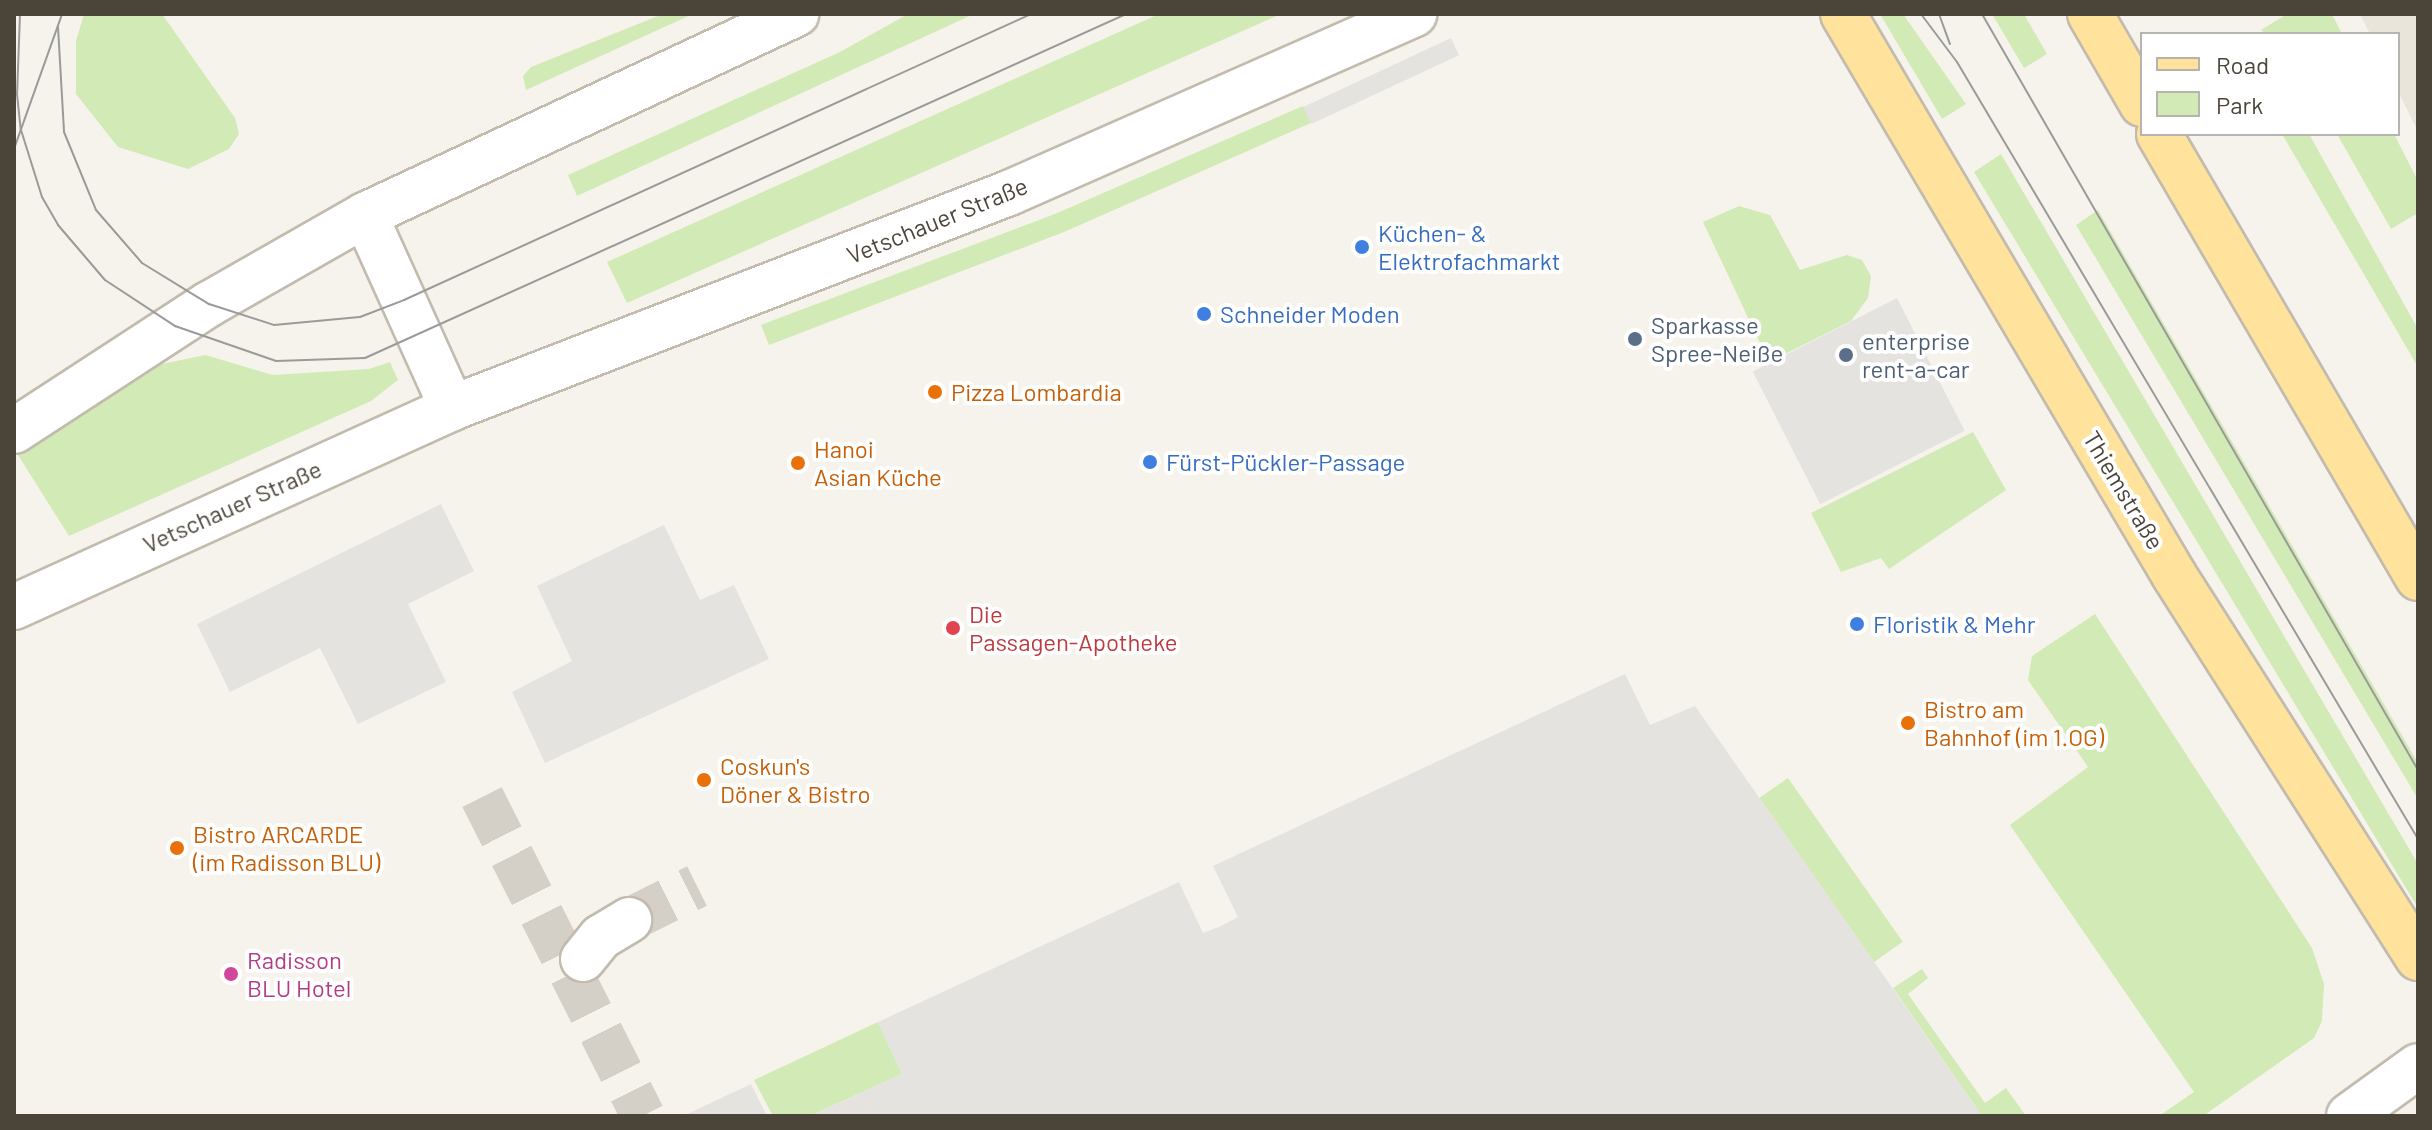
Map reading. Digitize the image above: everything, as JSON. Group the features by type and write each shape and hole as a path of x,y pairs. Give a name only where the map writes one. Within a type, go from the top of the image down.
{"main road":[{"name":"Thiemstraße","path":"1843,14 2174,575 2418,958"},
{"path":"2090,14 2140,101"},
{"path":"2160,136 2418,578"}],"street":[{"path":"14,431 209,304 365,215 796,14"},
{"name":"Vetschauer Straße","path":"14,607 452,408 1009,193 1414,14"},
{"path":"365,215 452,408"},
{"path":"583,959 601,937 629,920"},
{"path":"2349,1116 2418,1066"}],"shaded area":[{"path":"2360,14 2418,14 2418,132 2400,95 2400,32 2369,32"},
{"path":"1451,38 1459,55 1311,124 1303,107"},
{"path":"1897,298 1965,431 1820,504 1753,372"},
{"path":"441,504 474,571 408,604 446,682 358,724 320,648 230,692 197,624"},
{"path":"664,525 700,600 734,585 769,659 545,763 512,692 572,661 537,586"},
{"path":"1625,674 1650,725 1695,706 1982,1116 811,1116 902,1074 878,1022 1179,882 1203,933 1221,926 1238,917 1213,866"},
{"path":"751,1084 767,1116 683,1116"}],"green space":[{"path":"84,14 162,14 235,118 239,134 229,149 188,169 118,147 76,94 76,41"},
{"path":"663,14 693,14 526,90 523,76 531,67"},
{"path":"908,14 974,14 577,196 568,175 840,52"},
{"path":"1159,14 1281,14 627,303 607,262"},
{"path":"1880,14 1903,14 1966,104 1942,119"},
{"path":"1992,14 2024,14 2047,54 2024,68"},
{"path":"2287,14 2332,14 2341,32 2264,32 2261,30"},
{"path":"1303,106 1311,123 1064,232 769,345 761,325 1055,214"},
{"path":"2283,136 2310,136 2418,329 2418,367"},
{"path":"2338,136 2395,136 2418,181 2418,213 2391,229"},
{"path":"2001,154 2418,864 2418,908 1974,172"},
{"path":"1739,206 1770,215 1800,270 1847,255 1862,260 1871,276 1868,298 1851,321 1769,362 1703,222"},
{"path":"2098,210 2418,763 2418,799 2076,225"},
{"path":"205,355 273,375 369,369 390,362 398,380 371,401 69,536 18,455 157,365"},
{"path":"1973,432 2006,490 1889,569 1881,558 1841,572 1811,513"},
{"path":"2095,614 2312,948 2324,984 2322,1021 2314,1038 2203,1116 2159,1116 2194,1092 2010,825 2088,767 2028,680 2032,656"},
{"path":"1788,778 1903,942 1874,962 1759,798"},
{"path":"1922,969 1928,978 1908,994 1985,1103 2006,1088 2026,1116 1982,1116 1893,988"},
{"path":"878,1022 902,1074 810,1116 773,1116 754,1080"}],"tunnel":[{"path":"482,797 643,1116"},
{"path":"629,920 697,886"}],"tram line":[{"path":"20,14 17,94 21,130 42,197 58,225 105,280 175,326 276,361 365,358 1126,14"},
{"path":"14,149 62,14"},
{"path":"58,27 64,132 96,210 142,263 209,304 274,325 360,317 404,300 1031,14"},
{"path":"1921,14 1957,62 2418,839"},
{"path":"1939,14 1950,44"},
{"path":"1982,14 2418,770"}],"place":[{"name":"Küchen- & Elektrofachmarkt","path":"1362,247"},
{"name":"Schneider Moden","path":"1204,314"},
{"name":"Sparkasse Spree-Neiße","path":"1635,339"},
{"name":"enterprise rent-a-car","path":"1846,355"},
{"name":"Pizza Lombardia","path":"935,392"},
{"name":"Fürst-Pückler-Passage","path":"1150,462"},
{"name":"Hanoi Asian Küche","path":"798,463"},
{"name":"Floristik & Mehr","path":"1857,624"},
{"name":"Die Passagen-Apotheke","path":"953,628"},
{"name":"Bistro am Bahnhof (im 1.OG)","path":"1908,723"},
{"name":"Coskun's Döner & Bistro","path":"704,780"},
{"name":"Bistro ARCARDE (im Radisson BLU)","path":"177,848"},
{"name":"Radisson BLU Hotel","path":"231,974"}]}
